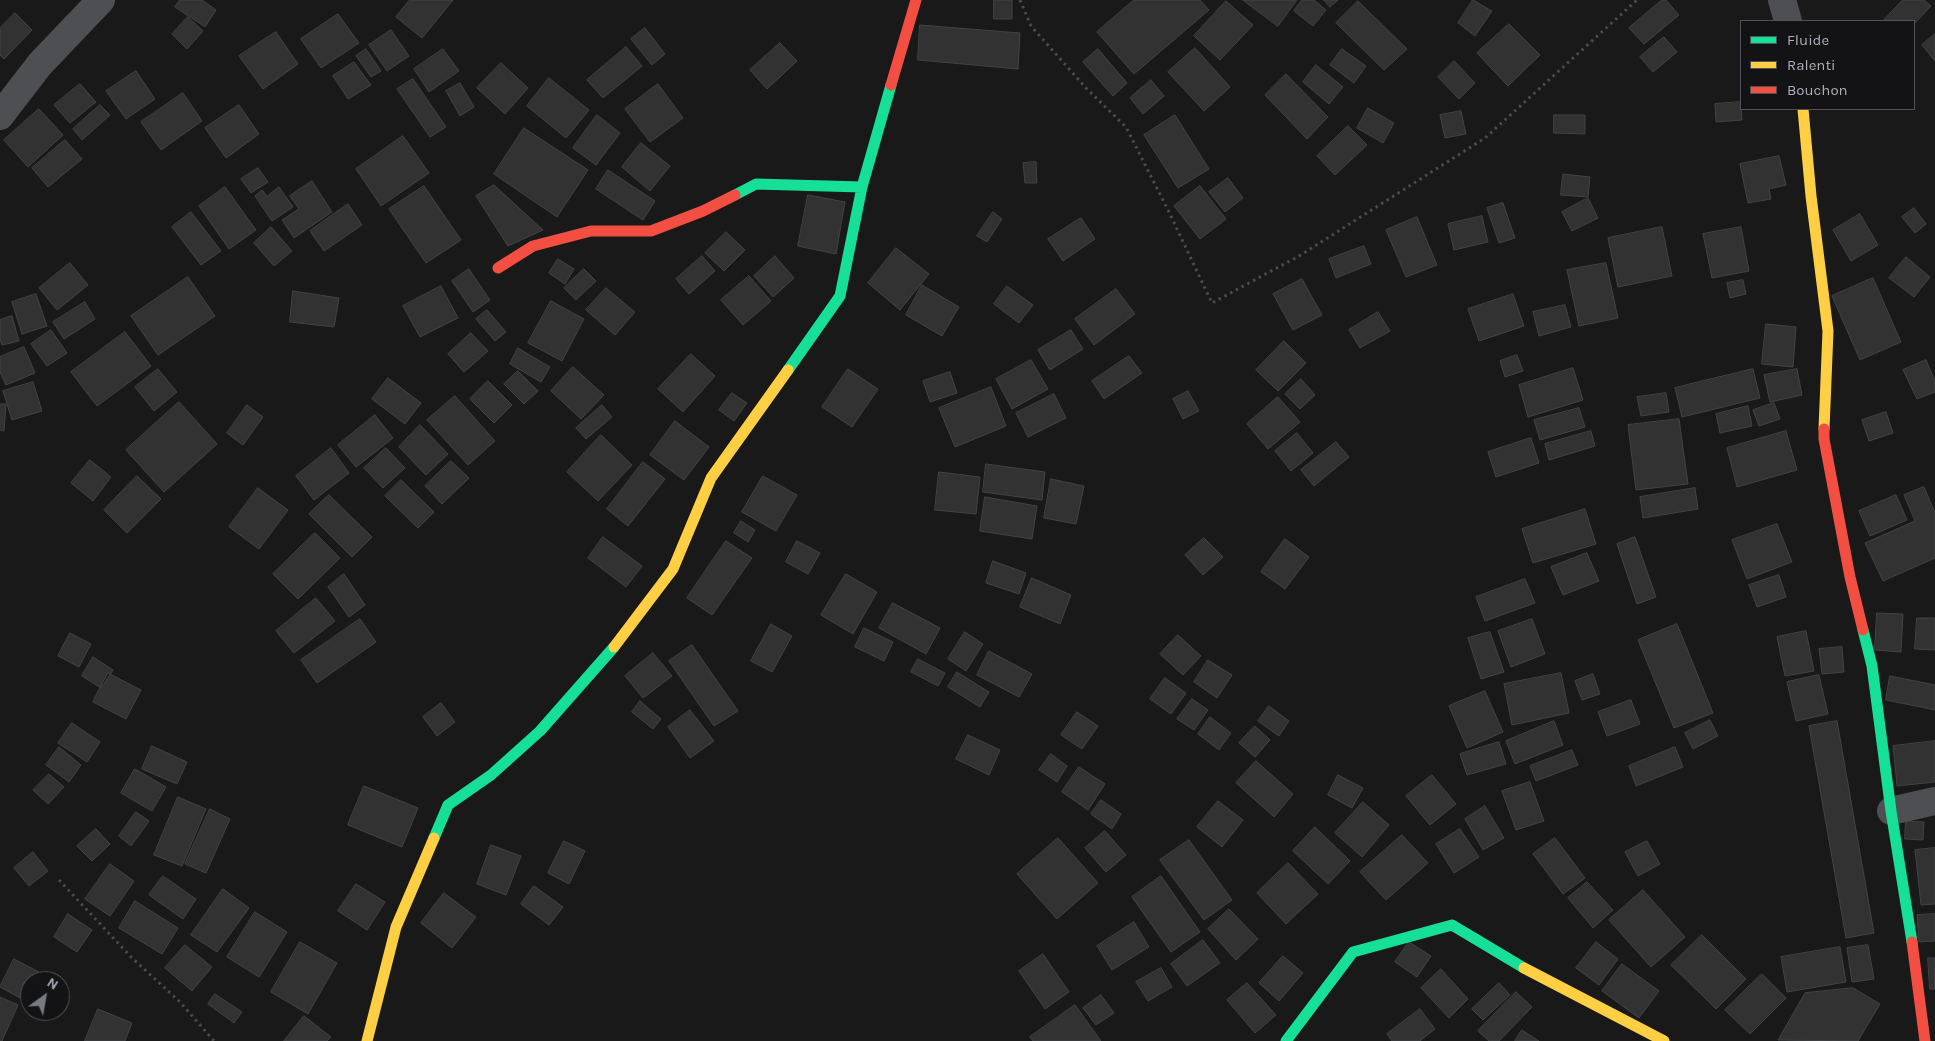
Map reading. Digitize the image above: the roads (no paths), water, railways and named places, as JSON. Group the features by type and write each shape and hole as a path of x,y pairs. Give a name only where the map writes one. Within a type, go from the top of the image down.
{"street":[{"path":"0,116 40,64 101,0"},
{"path":"367,1041 396,927 448,805 491,775 540,731 618,643 673,569 711,478 840,296 862,187 916,0"},
{"path":"1782,0 1788,20"},
{"path":"1802,110 1828,330 1824,439 1850,577 1872,666 1925,1041"},
{"path":"498,268 533,246 591,231 651,231 703,211 756,184 862,187"},
{"path":"1891,811 1935,801"},
{"path":"1286,1041 1354,952 1452,925 1516,964 1664,1041"}]}
